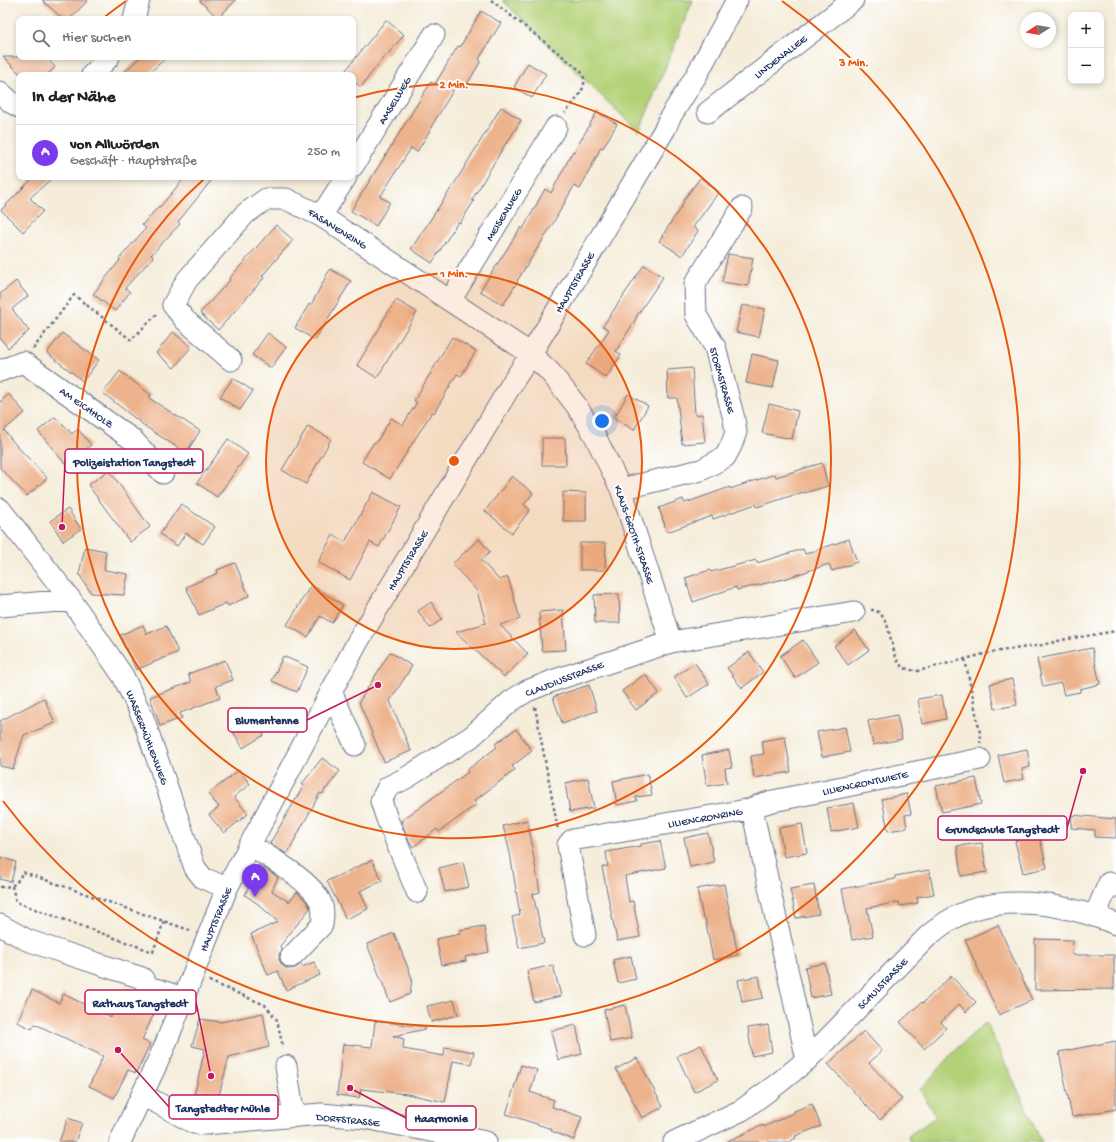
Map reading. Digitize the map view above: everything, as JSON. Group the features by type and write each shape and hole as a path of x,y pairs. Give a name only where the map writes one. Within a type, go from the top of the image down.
{"street":[{"path":"135,16 140,0"},
{"name":"HAUPTSTRASSE","path":"120,1142 164,1048 227,888 331,691 361,636 696,76 737,0"},
{"name":"LINDENALLEE","path":"708,112 853,0"},
{"name":"AMSELWEG","path":"356,161 434,35"},
{"path":"95,72 106,60"},
{"path":"0,92 16,105"},
{"name":"MEISENWEG","path":"450,301 556,127"},
{"path":"321,216 344,180"},
{"name":"FASANENRING","path":"176,299 187,280 245,214 266,199 286,199 321,216 531,354"},
{"name":"STORMSTRASSE","path":"621,490 701,470 725,457 731,446 736,432 734,419 716,347 696,315 696,284 742,208"},
{"path":"176,299 173,305 185,320 231,360"},
{"name":"KLAUS-GROTH-STRASSE","path":"531,354 550,372 576,405 594,434 621,490 671,642"},
{"path":"0,371 23,362"},
{"name":"AM EICHHOLZ","path":"23,362 133,440 163,473"},
{"name":"WASSERMÜHLENWEG","path":"0,508 71,600 124,676 143,718 195,868 203,878 227,888"},
{"path":"0,606 71,600"},
{"name":"CLAUDIUSSTRASSE","path":"417,892 381,801 388,787 406,778 471,737 511,701 531,689 671,642 854,612"},
{"path":"331,691 355,745"},
{"name":"LILIENCRONTWIETE","path":"752,809 759,805 773,801 980,759"},
{"name":"LILIENCRONRING","path":"585,935 568,845 572,840 752,809 808,1060"},
{"path":"250,844 312,889 320,901 323,910 322,926 291,957"},
{"path":"1096,915 1109,883 1116,886"},
{"name":"SCHULSTRASSE","path":"674,1142 742,1110 776,1086 808,1060 928,936 954,918 989,905 1022,903 1054,906 1096,915 1116,924"},
{"path":"0,925 27,940 142,978 149,986 183,998"},
{"path":"286,1066 294,1116"},
{"name":"DORFSTRASSE","path":"143,1095 194,1123 205,1124 322,1114 365,1118 486,1142"}],"path":[{"path":"491,0 570,62 580,71 583,76 585,83 582,90 556,127"},
{"path":"23,362 74,295 132,340 158,313 176,299"},
{"path":"854,612 875,610 881,614 887,624 895,655 899,664 904,668 918,671 992,652 1042,645 1116,631"},
{"path":"965,659 981,738 980,759"},
{"path":"531,689 556,820"},
{"path":"0,887 8,887 16,884 23,872 208,936"},
{"path":"12,886 16,902 153,952 164,921"},
{"path":"192,974 265,1005 277,1020 286,1066"}],"green space":[{"path":"502,0 693,0 639,132"},
{"path":"986,1022 1042,1142 910,1142 908,1136 936,1117 920,1090 953,1052"}],"building":[{"path":"42,0 88,0 73,16 60,16"},
{"path":"199,0 236,0 220,16 216,16"},
{"path":"481,11 501,23 479,59 481,61 464,89 457,84 417,152 411,148 380,197 390,202 376,226 351,211 431,82 435,84 458,46 460,47"},
{"path":"386,20 404,35 387,55 386,54 361,87 356,83 356,72 344,72 354,60 356,60 356,58"},
{"path":"3,57 16,57 16,60 49,60 55,67 50,72 18,72"},
{"path":"137,60 164,60 150,72 124,72"},
{"path":"528,63 546,74 532,98 514,87"},
{"path":"501,107 521,120 472,200 474,201 460,223 458,222 432,263 411,249 456,181"},
{"path":"597,112 617,124 603,148 601,147 580,189 574,186 503,305 480,291 521,227 523,229 545,189 551,193 573,151 574,152"},
{"path":"700,178 719,192 693,227 698,231 682,256 659,241 684,202 683,201"},
{"path":"31,180 50,180 30,198 43,211 23,232 1,210"},
{"path":"182,180 212,180 178,222 180,224 151,255 153,257 125,288 130,292 115,311 93,294 120,260 119,259 146,228 142,225 159,206 160,207"},
{"path":"276,225 293,240 262,276 264,278 218,330 200,313"},
{"path":"728,254 753,258 748,286 722,282"},
{"path":"644,265 663,277 636,317 616,351 621,355 606,378 586,364 609,330 603,326"},
{"path":"330,269 351,281 315,340 295,328 309,304 311,305"},
{"path":"16,281 28,296 12,309 29,331 8,348 0,338 0,294"},
{"path":"396,300 417,312 377,378 357,365"},
{"path":"742,305 765,309 759,337 736,332"},
{"path":"173,332 191,347 174,368 156,353"},
{"path":"62,333 99,360 83,381 47,353"},
{"path":"268,333 286,347 271,368 252,355"},
{"path":"452,337 476,351 461,376 457,374 434,413 432,412 390,479 362,462 374,442 376,443 391,418 403,425 417,402 414,401"},
{"path":"752,354 779,360 773,388 746,383"},
{"path":"692,368 695,415 702,414 705,442 682,444 677,398 668,398 667,370"},
{"path":"120,371 151,395 149,398 200,431 186,453 146,427 103,393"},
{"path":"233,378 253,391 240,410 220,397"},
{"path":"9,394 25,413 4,430 47,478 27,496 0,468 0,402"},
{"path":"628,394 648,406 634,430 614,418"},
{"path":"769,404 798,411 792,439 762,433"},
{"path":"55,417 72,434 78,429 91,445 67,466 38,431"},
{"path":"308,426 331,439 306,484 282,470"},
{"path":"542,438 565,438 566,465 542,465"},
{"path":"228,439 248,454 217,497 197,483"},
{"path":"822,463 828,486 804,493 803,492 757,507 756,504 713,519 712,516 667,532 659,508 683,499 685,503 730,487 730,489 775,474 776,477"},
{"path":"109,470 150,527 130,542 88,485"},
{"path":"512,476 533,493 524,505 530,510 512,533 485,511"},
{"path":"373,492 401,507 379,547 370,542 350,580 318,562 333,535 345,542"},
{"path":"563,492 586,493 586,521 563,521"},
{"path":"181,504 215,527 203,544 186,533 177,546 160,534"},
{"path":"68,509 81,529 63,541 50,521"},
{"path":"479,539 490,552 481,560 499,580 508,577 520,619 500,625 528,654 504,677 456,632 486,623 477,591 452,564"},
{"path":"849,539 857,562 832,571 829,564 784,579 737,590 736,587 693,602 685,578 710,570 711,572 756,560 757,563 803,549 805,554"},
{"path":"580,543 606,543 605,570 580,570"},
{"path":"85,547 106,551 104,570 128,574 124,595 91,593 79,574"},
{"path":"235,563 249,596 228,606 226,603 199,615 186,587 218,573 217,570"},
{"path":"311,585 343,605 332,623 320,616 308,637 287,625"},
{"path":"619,594 620,623 595,623 594,595"},
{"path":"431,602 442,619 430,628 418,611"},
{"path":"563,610 566,650 542,651 539,612"},
{"path":"143,625 147,634 166,626 178,652 136,670 120,635"},
{"path":"855,630 869,650 848,665 834,646"},
{"path":"803,640 818,662 795,678 780,656"},
{"path":"1092,648 1100,684 1080,689 1080,692 1064,695 1061,683 1043,687 1037,659"},
{"path":"390,652 412,666 390,701 411,751 384,762 359,702"},
{"path":"749,652 763,672 742,688 727,668"},
{"path":"283,656 308,667 297,692 272,681"},
{"path":"225,660 233,680 216,686 220,698 180,713 182,718 160,726 150,697 191,682 188,674"},
{"path":"695,663 709,684 687,698 674,677"},
{"path":"645,674 659,693 636,710 622,691"},
{"path":"1012,679 1017,705 995,709 990,684"},
{"path":"589,685 597,711 562,723 553,697"},
{"path":"942,695 946,719 922,724 918,699"},
{"path":"44,698 55,723 24,735 13,769 0,766 0,721"},
{"path":"251,714 264,735 243,748 230,727"},
{"path":"897,715 902,739 873,745 868,721"},
{"path":"845,727 850,752 822,757 817,732"},
{"path":"516,729 532,751 512,766 515,770 474,801 477,804 439,832 437,829 413,847 401,821 468,772 467,770 497,747 495,744"},
{"path":"785,737 791,772 754,778 751,756 764,754 762,741"},
{"path":"1027,749 1030,767 1022,769 1024,779 1004,783 998,755"},
{"path":"729,750 732,767 725,768 727,783 707,786 702,755"},
{"path":"322,758 340,771 325,789 323,794 320,793 287,854 270,843 304,785 302,784"},
{"path":"239,770 250,784 234,797 248,814 224,833 209,815 219,807 208,794"},
{"path":"648,774 652,795 636,797 637,801 617,805 613,781"},
{"path":"588,778 594,808 570,812 565,783"},
{"path":"976,778 981,804 942,812 936,786"},
{"path":"907,794 911,814 905,815 907,828 888,831 882,799"},
{"path":"854,803 859,827 831,832 827,808"},
{"path":"1072,815 1116,819 1116,838 1095,837 1095,830 1071,828"},
{"path":"527,820 540,892 533,894 544,943 519,948 512,917 520,915 510,853 503,826"},
{"path":"802,824 807,853 784,857 779,828"},
{"path":"708,833 714,862 690,867 684,838"},
{"path":"1039,835 1047,868 1023,873 1015,841"},
{"path":"660,841 666,868 625,876 629,902 633,901 640,937 617,941 602,867 608,866 606,852"},
{"path":"982,843 987,872 961,876 957,846"},
{"path":"0,857 16,862 11,882 0,879"},
{"path":"372,860 382,881 360,891 368,909 346,919 327,881"},
{"path":"463,862 469,887 445,892 439,868"},
{"path":"259,865 278,877 272,891 289,902 297,892 306,901 310,908 280,946 282,950 279,954 279,960 283,966 288,969 295,968 301,964 302,967 314,962 320,975 286,990 278,971 268,975 251,934 278,922 258,904 245,895"},
{"path":"929,870 934,894 917,897 918,903 900,906 899,902 867,908 873,936 852,940 842,889 895,879 895,876"},
{"path":"724,884 738,955 713,960 705,918 703,918 697,889"},
{"path":"814,885 819,914 796,918 790,889"},
{"path":"998,925 1032,1000 999,1015 965,940"},
{"path":"484,926 489,952 465,957 466,961 442,965 436,939 460,934 460,930"},
{"path":"394,933 412,978 410,994 390,1002 367,944"},
{"path":"1035,939 1073,940 1072,955 1114,955 1114,989 1035,990"},
{"path":"631,956 636,979 618,983 613,960"},
{"path":"825,963 831,994 811,998 805,967"},
{"path":"553,965 561,996 534,1002 527,971"},
{"path":"759,976 763,998 742,1002 738,980"},
{"path":"951,976 976,1002 966,1012 959,1004 941,1022 946,1028 924,1049 900,1022 922,1002 923,1003"},
{"path":"32,990 59,1003 63,994 111,1017 118,1001 125,1004 129,996 156,1009 142,1040 150,1044 136,1073 128,1070 114,1098 89,1086 103,1056 35,1024 32,1029 17,1022"},
{"path":"454,1000 458,1015 431,1022 427,1006"},
{"path":"625,1005 632,1038 610,1042 604,1010"},
{"path":"263,1013 269,1047 229,1057 217,1103 194,1096 205,1049 192,1046 200,1019 221,1022"},
{"path":"375,1021 426,1027 426,1029 393,1036 404,1039 403,1049 444,1056 445,1047 474,1052 471,1064 453,1061 445,1102 407,1094 361,1089 359,1098 337,1095 343,1044 372,1047"},
{"path":"576,1025 582,1054 558,1060 551,1031"},
{"path":"768,1025 772,1052 752,1056 748,1028"},
{"path":"864,1031 882,1051 869,1063 902,1099 880,1120 828,1064"},
{"path":"1116,1041 1116,1109 1072,1117 1059,1052"},
{"path":"701,1045 718,1080 694,1092 677,1056"},
{"path":"637,1058 663,1107 642,1118 616,1069"},
{"path":"521,1065 537,1070 530,1092 554,1100 552,1107 582,1117 574,1140 551,1131 552,1129 506,1114"},
{"path":"812,1104 821,1126 795,1136 796,1138 789,1142 726,1142 763,1125 764,1127 795,1112 794,1111"},
{"path":"68,1118 82,1123 75,1142 59,1142"}],"place":[{"name":"Polizeistation Tangstedt","path":"62,527"},
{"name":"Blumentenne","path":"378,685"},
{"name":"Grundschule Tangstedt","path":"1083,771"},
{"name":"von Allwörden","path":"255,897"},
{"name":"Tangstedter Mühle","path":"118,1050"},
{"name":"Rathaus Tangstedt","path":"211,1076"},
{"name":"Haarmonie","path":"350,1088"}]}
